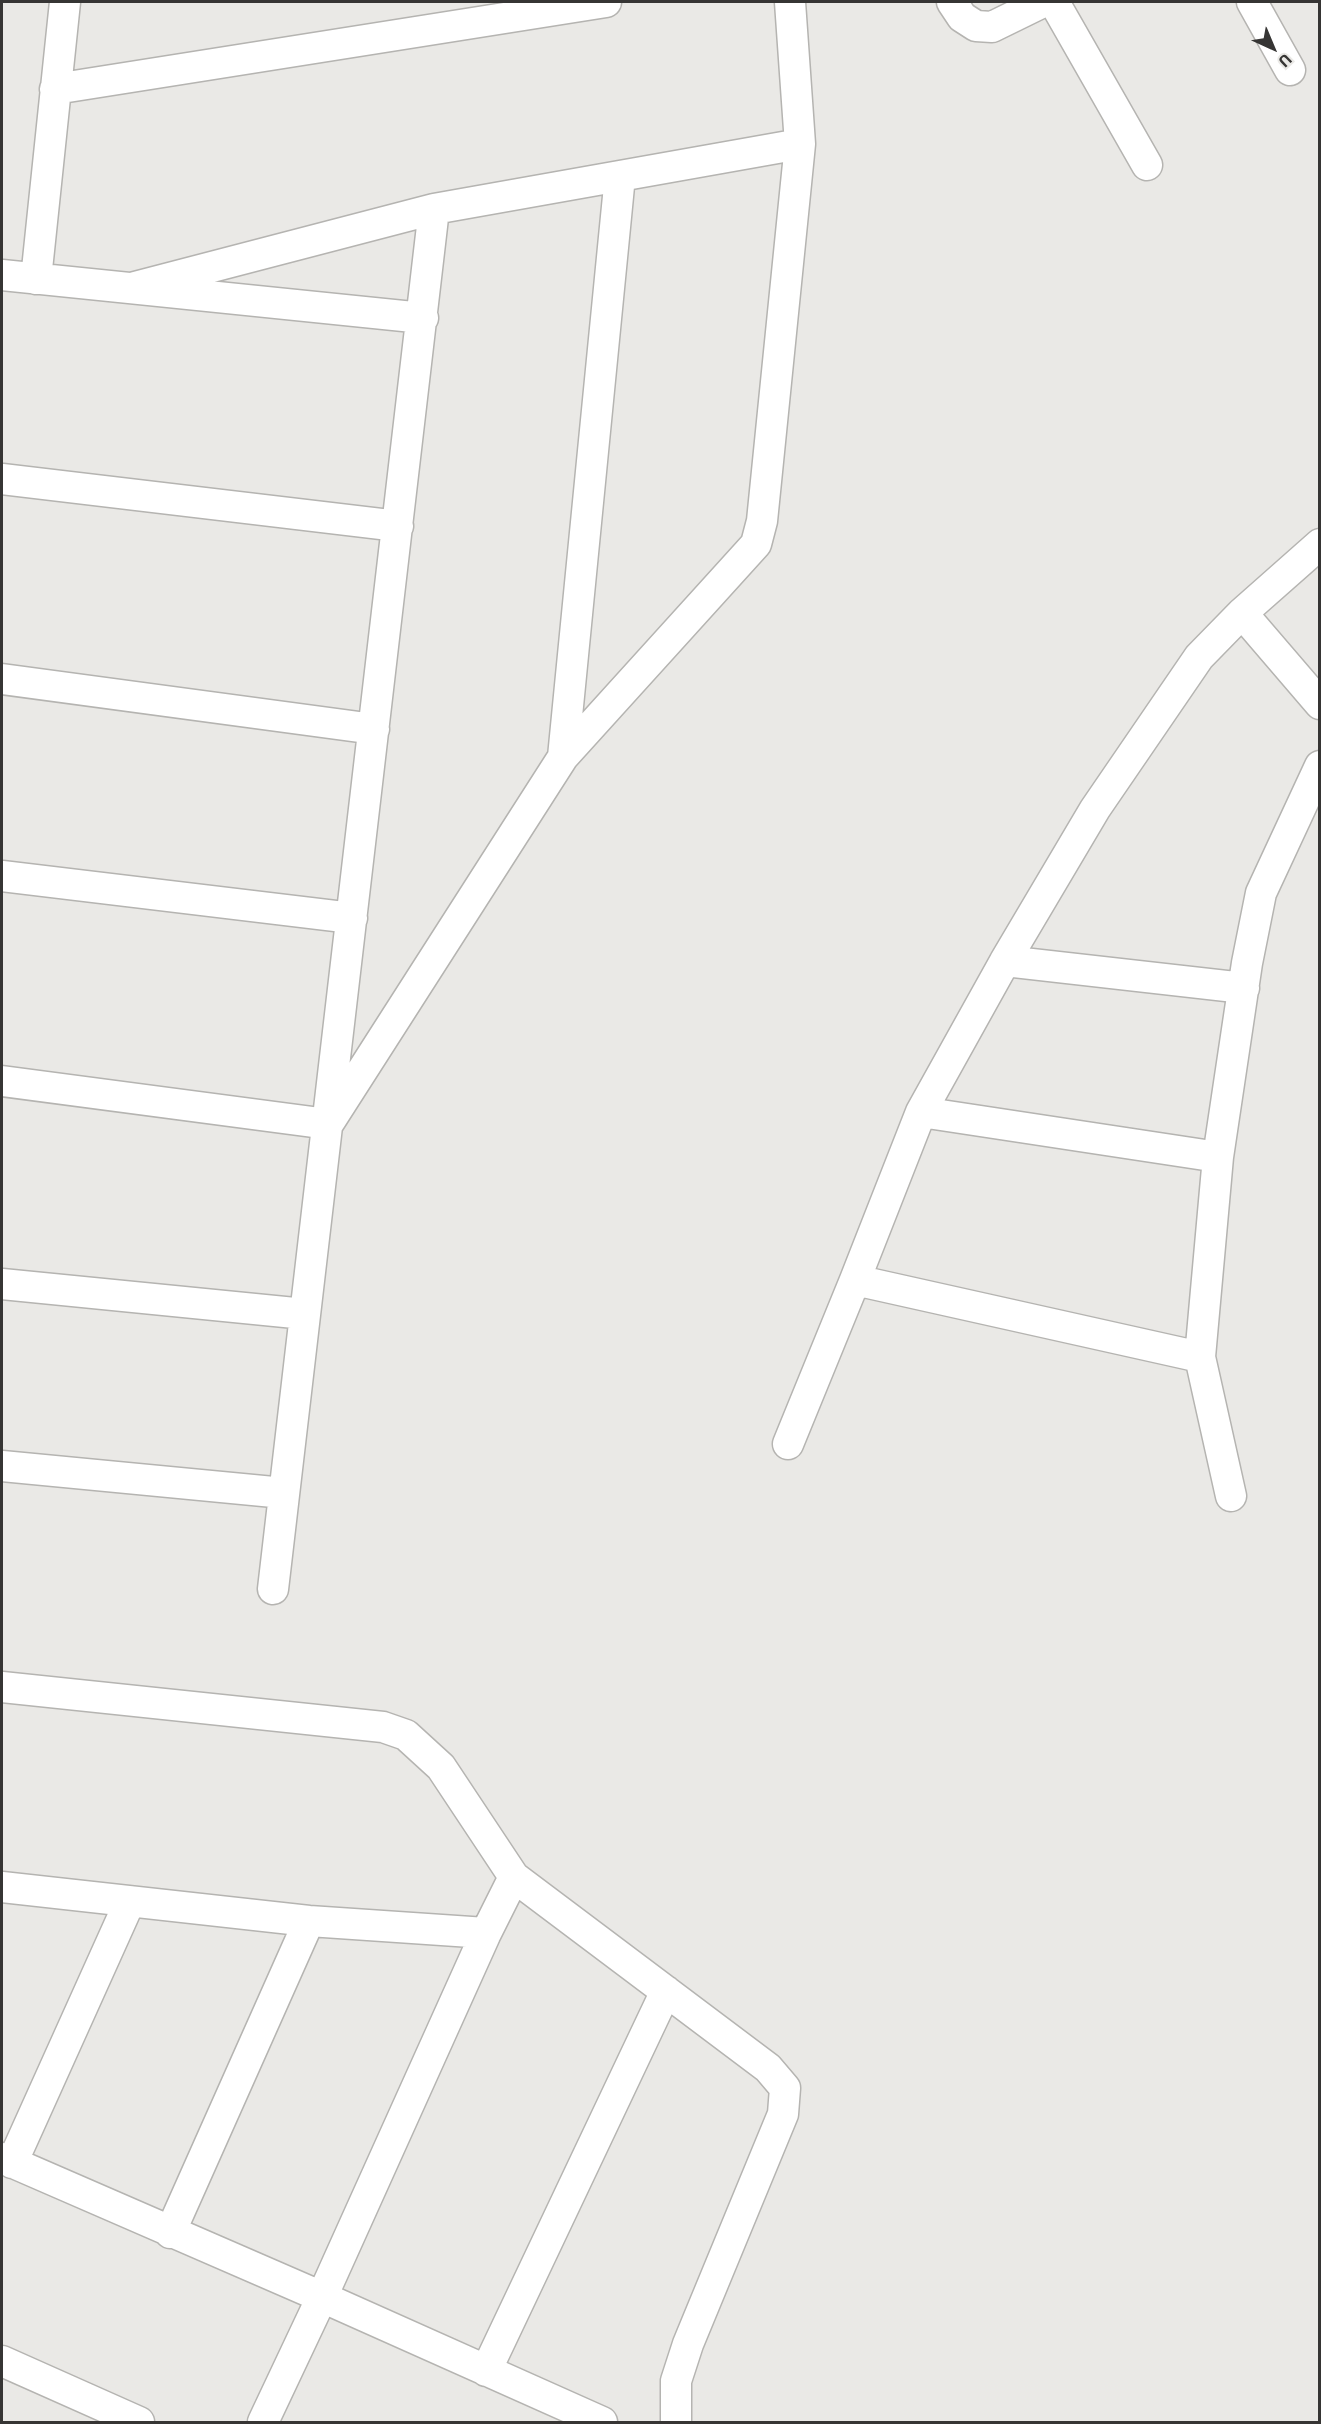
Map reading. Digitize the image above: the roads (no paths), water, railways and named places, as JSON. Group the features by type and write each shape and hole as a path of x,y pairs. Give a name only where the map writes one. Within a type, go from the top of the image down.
{"street":[{"path":"36,279 64,2"},
{"path":"55,89 606,2"},
{"path":"328,1124 563,757 749,554 758,538 762,522 800,144 790,2"},
{"path":"952,2 962,17 976,26 992,27 1043,2"},
{"path":"1054,2 1147,165"},
{"path":"1252,2 1290,70"},
{"path":"135,287 434,209 800,144"},
{"path":"563,757 620,176"},
{"path":"273,1589 434,209"},
{"path":"2,275 423,318"},
{"path":"2,479 398,526"},
{"path":"788,1444 921,1112 1005,961 1095,809 1200,657 1242,613 1320,544"},
{"path":"1242,613 1320,704"},
{"path":"2,679 374,729"},
{"path":"1232,1496 1200,1357 1218,1157 1244,988 1262,893 1320,766"},
{"path":"2,876 352,918"},
{"path":"1005,961 1244,988"},
{"path":"2,1081 328,1124"},
{"path":"921,1112 1218,1157"},
{"path":"855,1280 1200,1357"},
{"path":"2,1284 305,1314"},
{"path":"2,1466 284,1493"},
{"path":"2,1687 383,1727 406,1735 441,1767 514,1877 768,2067 785,2088 783,2114 688,2344 676,2380 676,2422"},
{"path":"263,2422 322,2297 486,1933 514,1877"},
{"path":"2,1887 309,1921 486,1933"},
{"path":"130,1901 7,2161 322,2297 602,2422"},
{"path":"170,2233 309,1921"},
{"path":"486,2371 666,1991"},
{"path":"2,2361 139,2422"}]}
